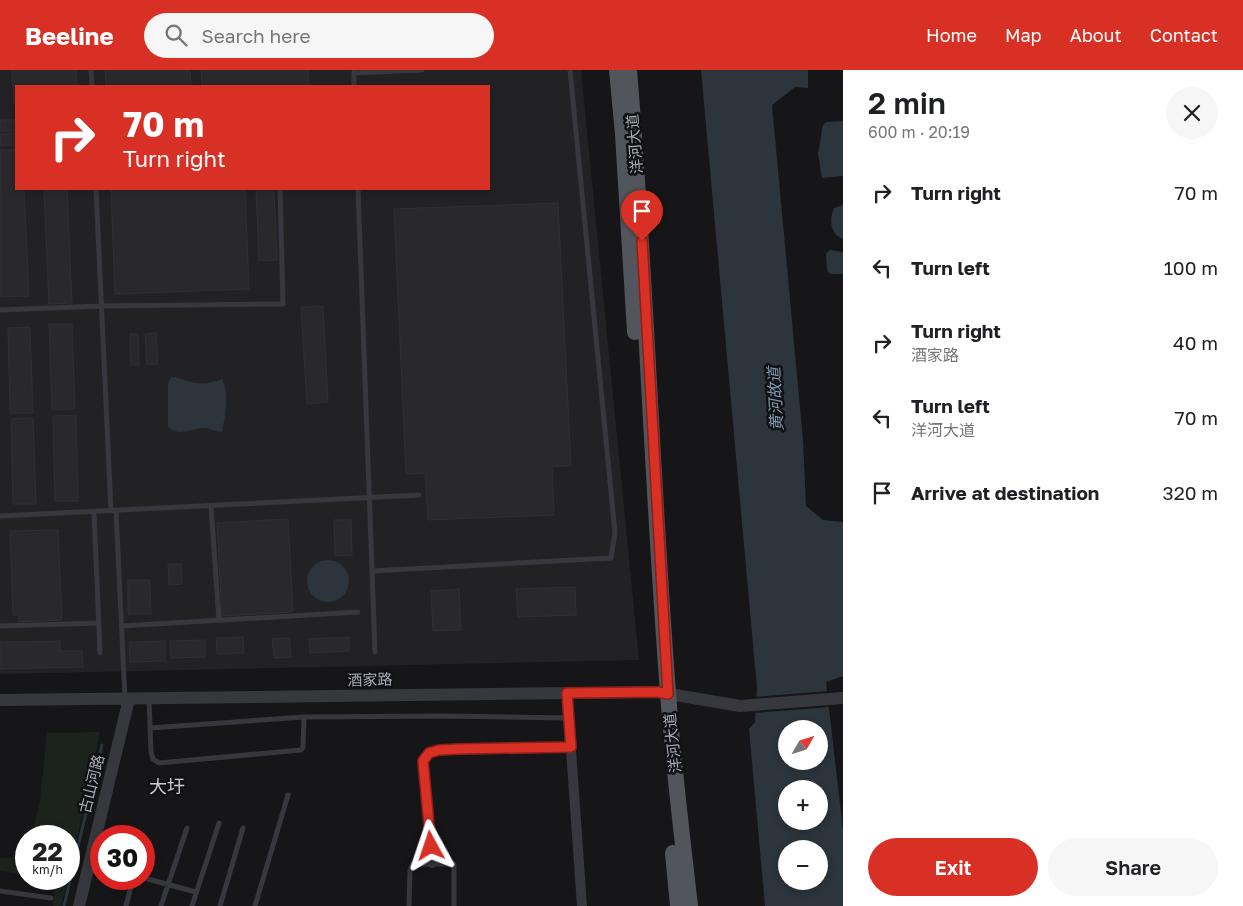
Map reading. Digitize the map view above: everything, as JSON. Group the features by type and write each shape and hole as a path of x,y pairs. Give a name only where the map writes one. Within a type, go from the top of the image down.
{"main road":[{"name":"洋河大道","path":"617,70 678,906"},
{"name":"洋河大道","path":"629,70 640,202 663,693 690,906"}],"street":[{"path":"567,693 582,906"},
{"name":"酒家路","path":"0,700 663,693 740,706 843,698"},
{"name":"古山河路","path":"80,906 127,699"},
{"path":"432,863 423,761 429,753 449,750 571,747"}],"lane":[{"path":"91,70 92,85"},
{"path":"354,85 354,72 422,70"},
{"path":"372,571 611,558 615,533 570,70"},
{"path":"96,190 101,306 127,699"},
{"path":"0,310 101,306 283,304 280,190"},
{"path":"358,190 375,652"},
{"path":"0,516 419,495"},
{"path":"211,506 219,620"},
{"path":"94,512 100,653"},
{"path":"121,626 358,612"},
{"path":"0,626 99,623"},
{"path":"150,699 151,752 153,759 159,763 301,750 303,747 304,717"},
{"path":"150,728 304,717 444,716 569,718"},
{"path":"255,906 288,795"},
{"path":"192,906 219,823"},
{"path":"161,906 187,828"},
{"path":"220,906 243,828"},
{"path":"409,906 410,870 413,864 432,863 454,864 454,906"},
{"path":"155,881 196,892"},
{"path":"126,906 131,890"},
{"path":"0,891 51,898"}],"shaded area":[{"path":"0,70 581,70 639,660 0,674"},
{"path":"100,732 80,825 34,825 40,800 47,733"},
{"path":"15,857 15,873 0,871 0,858"},
{"path":"55,890 65,890 61,906 53,906"}],"water":[{"name":"黄河故道","path":"701,70 808,70 808,88 795,87 772,105 803,440 806,506 823,520 843,522 843,676 826,682 843,830 843,906 765,906 749,729 755,722 757,688"},
{"path":"843,121 843,176 822,178 818,153 823,125 826,122"},
{"path":"843,205 843,239 835,234 831,217 834,208"},
{"path":"830,250 843,252 843,274 831,274 827,271 826,253"},
{"path":"171,377 200,383 209,383 222,379 226,398 222,432 201,428 177,432 168,427 168,384"},
{"path":"332,560 340,563 346,569 349,581 346,593 340,599 324,602 316,599 310,593 307,577 310,569 316,563"}],"pier":[{"path":"829,691 831,707 753,713 754,697"}],"building":[{"path":"12,70 76,70 77,85 15,85 14,104"},
{"path":"105,70 190,70 191,85 106,85"},
{"path":"201,70 308,70 309,85 202,85"},
{"path":"0,120 15,120 15,131 0,131"},
{"path":"15,133 15,145 0,146 0,134"},
{"path":"0,150 15,150 15,190 24,190 29,296 0,297"},
{"path":"44,190 67,190 72,303 49,304"},
{"path":"111,190 245,190 249,289 115,294"},
{"path":"256,190 274,190 277,260 259,261"},
{"path":"558,203 571,466 552,466 554,515 428,520 425,473 406,474 394,209"},
{"path":"323,306 328,402 307,404 301,307"},
{"path":"49,324 72,324 75,409 52,410"},
{"path":"30,327 33,413 10,413 8,328"},
{"path":"156,333 158,364 147,365 145,334"},
{"path":"130,334 138,334 139,365 131,365"},
{"path":"76,415 78,501 55,501 53,416"},
{"path":"33,418 36,504 13,504 11,419"},
{"path":"288,519 293,612 222,616 217,523"},
{"path":"334,520 351,520 352,555 335,556"},
{"path":"58,530 62,620 19,622 19,615 13,615 10,531"},
{"path":"168,564 181,564 182,584 169,585"},
{"path":"128,580 150,580 151,614 128,614"},
{"path":"575,587 576,615 518,617 516,589"},
{"path":"459,589 461,630 433,631 431,591"},
{"path":"243,637 244,653 217,654 216,638"},
{"path":"349,637 349,651 310,653 309,639"},
{"path":"289,638 291,657 274,658 272,639"},
{"path":"205,640 205,657 171,658 170,641"},
{"path":"60,641 60,651 82,651 83,667 0,669 0,642"},
{"path":"165,641 165,661 130,662 129,642"}],"waterway":[{"path":"64,906 102,745"}],"district":[{"name":"大圩","path":"167,787"}],"route":[{"path":"431,846 423,761 429,753 439,750 459,749 571,747 567,693 658,692 668,694 648,380 642,241"}]}
